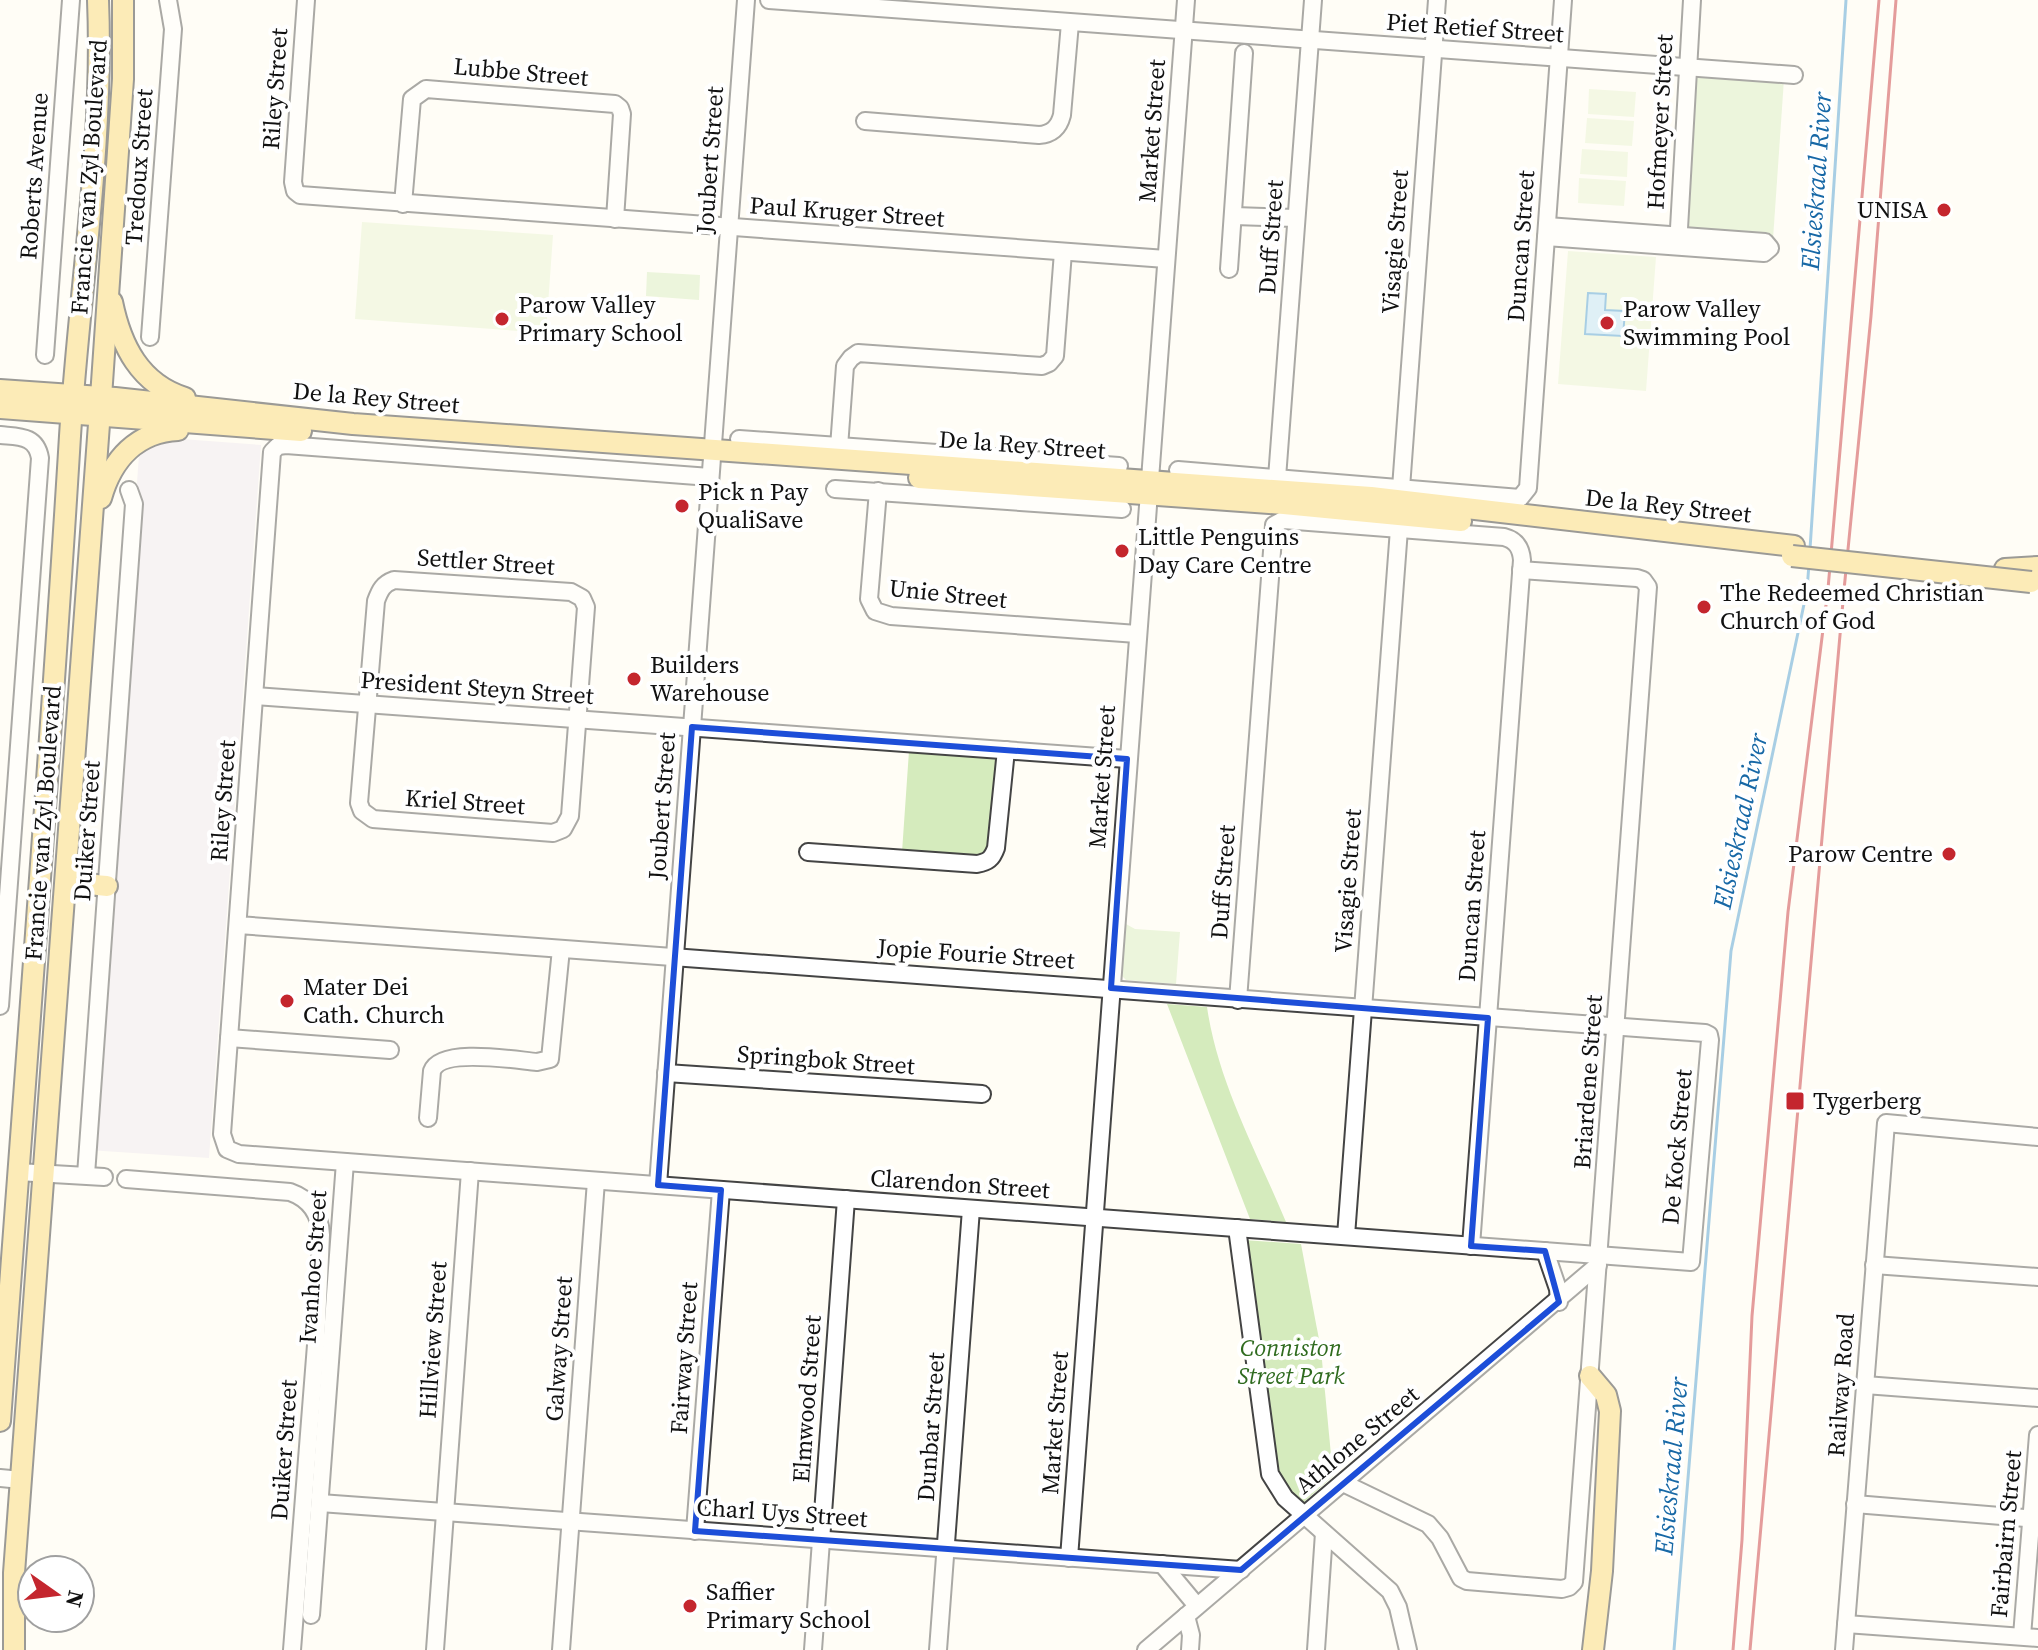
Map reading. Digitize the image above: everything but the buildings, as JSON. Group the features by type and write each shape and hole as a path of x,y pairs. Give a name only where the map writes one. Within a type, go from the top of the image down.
{"main road":[{"name":"Francie van Zyl Boulevard","path":"0,1421 73,404 98,102 98,0"},
{"name":"Francie van Zyl Boulevard","path":"14,1650 10,1479 43,1174 123,79 123,0"},
{"path":"108,275 123,342 142,372 164,390 223,417"},
{"name":"De la Rey Street","path":"0,390 73,404 353,424 711,463 1371,497 1793,551 2036,577"},
{"name":"De la Rey Street","path":"0,408 73,404"},
{"path":"87,579 97,511 105,485 128,448 154,433 223,417"},
{"name":"De la Rey Street","path":"1793,551 2005,569 2036,577"},
{"path":"67,859 80,880 107,886"},
{"path":"1590,1376 1606,1395 1610,1411 1602,1571 1593,1650"},
{"path":"7,1650 7,1616 14,1573"}],"street":[{"name":"Roberts Avenue","path":"45,355 71,0"},
{"name":"Tredoux Street","path":"150,337 173,29 168,0"},
{"name":"Riley Street","path":"293,182 306,0"},
{"name":"Joubert Street","path":"658,1185 746,0"},
{"name":"Piet Retief Street","path":"769,0 1794,75"},
{"name":"Market Street","path":"1069,1558 1186,0"},
{"name":"Duff Street","path":"1277,478 1313,0"},
{"name":"Visagie Street","path":"1401,488 1437,0"},
{"name":"Duncan Street","path":"1401,488 1520,498 1528,488 1563,0"},
{"name":"Hofmeyer Street","path":"1546,231 1678,241 1692,0"},
{"path":"865,121 1039,135 1050,132 1058,125 1062,115 1070,23"},
{"path":"1229,269 1244,53"},
{"name":"Lubbe Street","path":"403,204 412,99 426,89 615,104 622,114 615,219"},
{"name":"Paul Kruger Street","path":"293,182 295,191 300,195 1166,259"},
{"path":"1234,216 1296,218"},
{"path":"839,447 845,366 858,353 1042,366 1049,363 1055,356 1063,252"},
{"path":"0,435 27,438 37,445 40,458 4,907 0,1006"},
{"name":"De la Rey Street","path":"739,439 1119,466"},
{"name":"De la Rey Street","path":"271,456 275,448 286,445 711,463"},
{"name":"Riley Street","path":"227,1149 222,1134 271,456"},
{"path":"1178,470 1401,488"},
{"path":"835,489 1122,509"},
{"name":"Duiker Street","path":"86,1175 134,504 129,490"},
{"name":"Unie Street","path":"878,491 869,599 871,606 882,614 1137,634"},
{"name":"Duff Street","path":"1238,1000 1273,528 1283,520 1399,529"},
{"path":"1399,529 1508,538 1520,549 1521,570"},
{"name":"Visagie Street","path":"1346,1236 1399,529"},
{"name":"Duncan Street","path":"1471,1246 1521,570"},
{"name":"Briardene Street","path":"1343,1483 1428,1524 1440,1538 1464,1580 1562,1589 1572,1585 1575,1578 1648,590 1646,583 1637,578 1521,570"},
{"name":"Settler Street","path":"368,704 376,601 386,583 394,580 571,592 582,598 586,607 577,719"},
{"name":"President Steyn Street","path":"255,696 1127,759"},
{"name":"Kriel Street","path":"368,704 359,803 366,816 553,833 563,829 570,816 577,719"},
{"path":"808,852 977,864 986,862 993,857 996,848 1006,750"},
{"name":"Jopie Fourie Street","path":"238,925 1709,1035"},
{"path":"428,1118 432,1071 434,1064 440,1061 457,1056 537,1062 550,1059 561,949"},
{"name":"De Kock Street","path":"1691,1262 1709,1035"},
{"path":"229,1038 390,1050"},
{"name":"Springbok Street","path":"666,1073 982,1094"},
{"name":"Railway Road","path":"1844,1650 1886,1123 2038,1137"},
{"name":"Clarendon Street","path":"227,1149 239,1154 1545,1251 1599,1260 1691,1262"},
{"name":"Ivanhoe Street","path":"311,1615 345,1162"},
{"name":"Hillview Street","path":"435,1650 470,1171"},
{"path":"18,1172 104,1177"},
{"name":"Duiker Street","path":"126,1179 290,1192 306,1201 317,1215 321,1235 316,1345 292,1650"},
{"name":"Galway Street","path":"561,1650 596,1181"},
{"name":"Fairway Street","path":"695,1531 721,1190"},
{"name":"Elmwood Street","path":"813,1650 846,1199"},
{"name":"Dunbar Street","path":"938,1650 971,1209"},
{"path":"1237,1228 1270,1474 1280,1493 1390,1591 1398,1607 1408,1650"},
{"path":"1545,1251 1558,1289 1559,1302"},
{"name":"Athlone Street","path":"1146,1650 1559,1302 1599,1260"},
{"path":"1874,1265 2038,1277"},
{"path":"1865,1385 2038,1398"},
{"name":"Fairbairn Street","path":"2030,1637 2038,1435"},
{"name":"Charl Uys Street","path":"320,1503 1241,1570"},
{"path":"1855,1504 2035,1519"},
{"path":"1316,1650 1324,1533"},
{"path":"1162,1564 1192,1611 1190,1650"},
{"path":"1846,1624 2030,1637"}],"highlighted area":[{"path":"692,727 1127,759 1111,988 1488,1018 1471,1246 1545,1251 1559,1302 1241,1570 695,1531 721,1190 658,1185"}],"shaded area":[{"path":"168,438 261,445 209,1158 88,1150 139,455 144,449"}],"green space":[{"path":"1692,72 1784,79 1773,239 1687,232"},
{"path":"1589,89 1636,92 1634,117 1588,114"},
{"path":"1587,118 1634,121 1632,146 1585,143"},
{"path":"1582,149 1628,152 1627,177 1580,174"},
{"path":"1579,178 1626,181 1624,206 1578,203"},
{"path":"362,222 553,235 546,333 355,319"},
{"name":"Parow Valley Swimming Pool","path":"1568,251 1656,257 1646,391 1558,384"},
{"path":"647,272 700,275 699,300 646,296"},
{"path":"909,751 991,755 996,758 993,846 985,857 902,852"},
{"path":"1126,924 1135,929 1180,932 1176,984 1126,980 1122,976"},
{"path":"1167,1004 1207,1007 1229,1090 1286,1222 1250,1219"},
{"name":"Conniston Street Park","path":"1243,1240 1301,1244 1321,1350 1333,1476 1303,1503 1297,1501 1276,1476"}],"water":[{"path":"1588,293 1606,294 1605,310 1625,311 1623,336 1585,334"}],"waterway":[{"name":"Elsieskraal River","path":"1810,549 1846,0"},
{"name":"Elsieskraal River","path":"1674,1650 1731,951 1807,590 1809,564"}],"railway":[{"path":"1733,1650 1742,1540 1752,1316 1788,912 1828,589 1879,0"},
{"path":"1750,1650 1871,316 1896,0"}],"place":[{"name":"UNISA","path":"1944,210"},
{"name":"Parow Valley Primary School","path":"502,319"},
{"name":"Parow Valley Swimming Pool","path":"1607,323"},
{"name":"Pick n Pay QualiSave","path":"682,506"},
{"name":"Little Penguins Day Care Centre","path":"1122,551"},
{"name":"The Redeemed Christian Church of God","path":"1704,607"},
{"name":"Builders Warehouse","path":"634,679"},
{"name":"Parow Centre","path":"1949,854"},
{"name":"Mater Dei Cath. Church","path":"287,1001"},
{"name":"Tygerberg","path":"1795,1101"},
{"name":"Saffier Primary School","path":"690,1606"}]}
